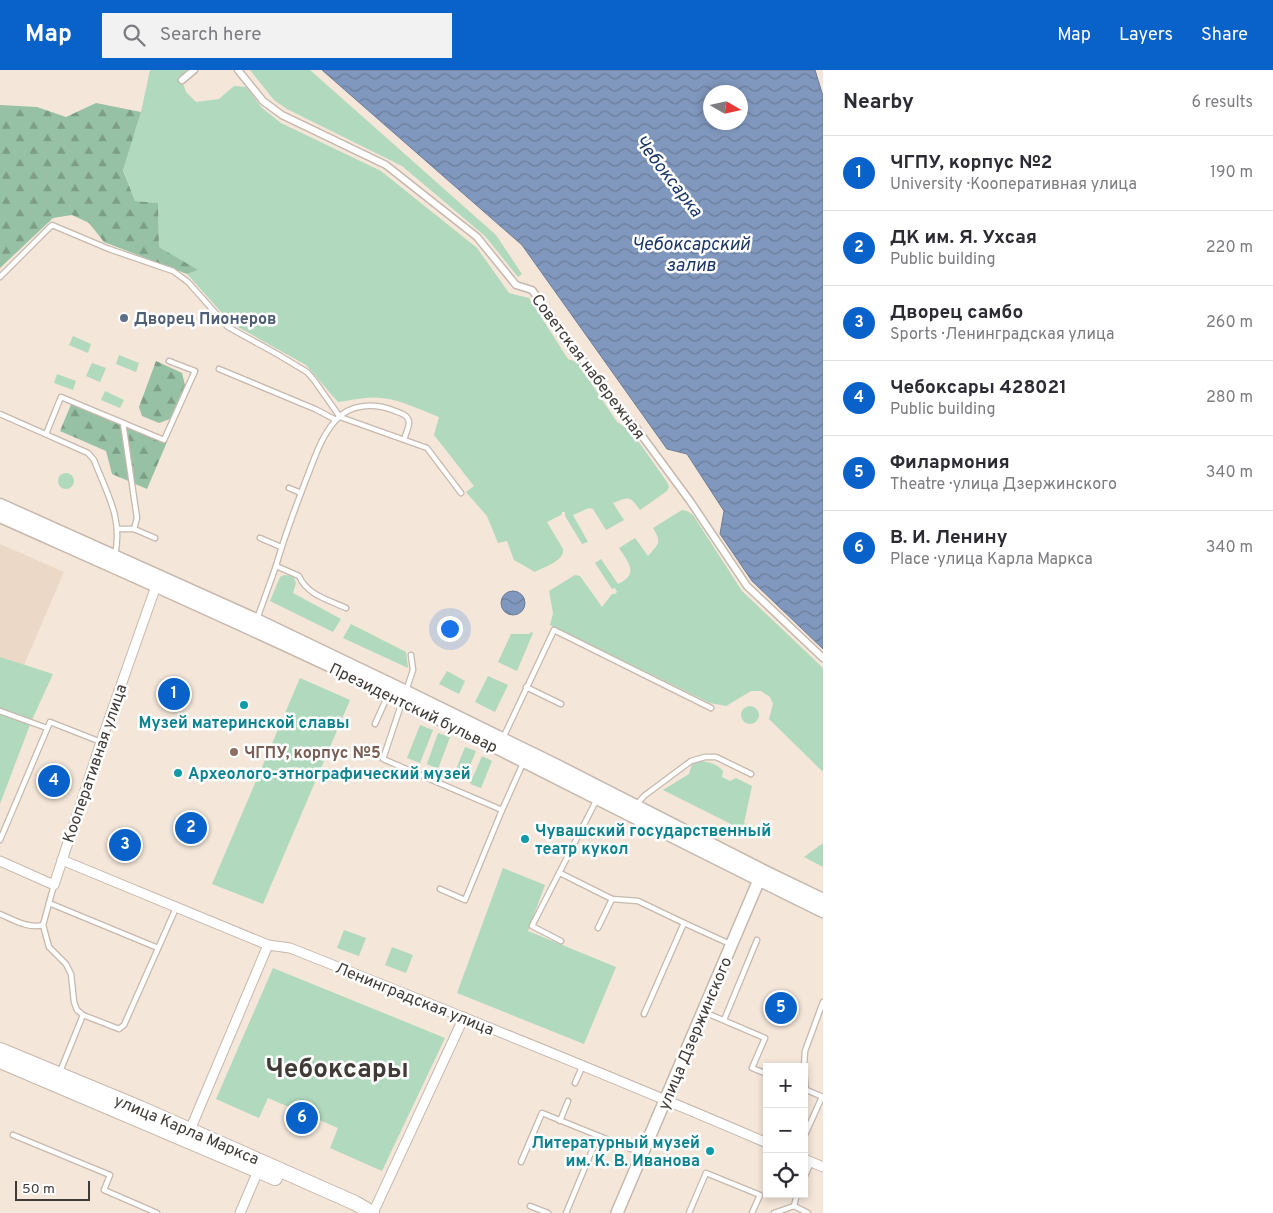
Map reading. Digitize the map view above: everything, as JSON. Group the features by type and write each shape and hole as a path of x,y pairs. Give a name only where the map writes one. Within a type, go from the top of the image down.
{"main road":[{"name":"Президентский бульвар","path":"0,504 112,561 404,696 634,810 761,876 823,911"},
{"name":"Президентский бульвар","path":"0,516 112,561"},
{"name":"Президентский бульвар","path":"254,625 389,694 404,696"},
{"name":"Президентский бульвар","path":"500,744 524,761 600,793"},
{"name":"Президентский бульвар","path":"761,876 823,900"},
{"name":"улица Карла Маркса","path":"0,1050 190,1130 355,1203 372,1213"},
{"name":"улица Карла Маркса","path":"0,1061 356,1213"}],"street":[{"path":"182,80 194,70"},
{"name":"Советская набережная","path":"238,70 263,101 282,115 386,165 477,236 516,286 532,290 607,394 634,425 690,500 747,586 823,658"},
{"name":"Кооперативная улица","path":"54,885 101,742 158,582"},
{"name":"Ленинградская улица","path":"62,860 268,945 290,948 464,1017 763,1141"},
{"path":"0,861 54,885"},
{"name":"улица Дзержинского","path":"617,1213 761,876"},
{"path":"190,1130 268,945"},
{"path":"372,1213 464,1017"},
{"path":"808,1160 823,1167"},
{"path":"240,1213 258,1171"}],"lane":[{"path":"0,277 52,225 109,249 173,271 188,282 228,327 307,372 338,418"},
{"path":"46,434 60,397 164,440 195,371 169,361"},
{"path":"219,369 338,418 426,448 461,493"},
{"path":"254,625 320,444 338,418 361,406 371,405 388,408 404,414 408,418 409,423 404,437"},
{"path":"0,414 88,453 94,460 115,513 118,529 118,540 112,561"},
{"path":"123,423 137,518 134,529"},
{"path":"289,488 301,493"},
{"path":"118,529 134,529 155,538"},
{"path":"260,538 282,546"},
{"path":"276,566 299,576 303,585 315,594 346,608"},
{"path":"500,744 554,630 711,708"},
{"path":"411,655 413,670 383,759 502,810"},
{"path":"526,687 561,704"},
{"path":"375,724 389,694"},
{"path":"0,711 47,728"},
{"path":"0,840 50,722 101,742"},
{"path":"634,810 644,796 691,761 705,757 716,757 751,774"},
{"path":"440,889 465,900 524,761"},
{"path":"561,941 532,926 600,793"},
{"path":"0,823 6,825"},
{"path":"560,873 612,899 638,901 731,945"},
{"path":"54,885 43,925 49,948 66,964 71,974 74,1002 77,1010 83,1015 119,1029 124,1025 176,908"},
{"path":"598,928 612,899"},
{"path":"49,903 158,948"},
{"path":"0,914 29,926 43,925"},
{"path":"644,1014 684,923"},
{"path":"724,1020 757,940"},
{"path":"804,1063 805,1051 823,1002"},
{"path":"703,1011 765,1038 752,1068 763,1072"},
{"path":"59,1075 83,1015"},
{"path":"575,1083 583,1065"},
{"path":"808,1091 822,1097 808,1128"},
{"path":"560,1121 568,1101"},
{"path":"522,1162 542,1113 642,1154"},
{"path":"13,1136 110,1176 104,1190 156,1213"},
{"path":"566,1213 598,1136"},
{"path":"689,1213 706,1172 760,1196 752,1213"},
{"path":"794,1206 796,1198"},
{"path":"530,1206 548,1213"},
{"path":"774,1213 794,1206"},
{"path":"794,1206 808,1213"}],"shaded area":[{"path":"0,544 64,572 24,665 0,657"}],"green space":[{"path":"150,70 186,70 182,80 186,92 196,102 219,99 234,86 246,87 262,108 281,123 381,171 477,248 509,293 529,298 568,359 577,362 617,422 631,431 667,482 669,487 667,491 640,510 632,500 626,498 613,503 624,520 606,530 593,509 589,508 573,515 588,542 582,544 565,516 565,512 562,512 561,515 547,522 563,549 561,557 535,572 514,560 507,541 498,543 487,516 466,492 474,486 434,435 439,417 389,399 365,398 338,402 306,365 231,323 187,274 197,270 159,247 158,203 135,201 123,169 141,112"},
{"path":"250,70 310,70 496,235 522,274 518,277 485,236 402,166 287,109 274,100"},
{"path":"96,103 141,112 123,170 135,201 158,203 159,247 198,270 187,274 104,242 89,223 72,215 53,218 0,268 0,105 37,107 66,117"},
{"path":"73,336 91,344 88,353 69,345"},
{"path":"119,355 139,363 136,372 116,364"},
{"path":"156,361 182,373 185,385 170,419 159,423 142,416 139,407"},
{"path":"92,363 106,368 100,382 86,376"},
{"path":"57,374 76,381 73,390 54,383"},
{"path":"105,391 124,400 120,408 101,400"},
{"path":"72,402 167,442 147,489 112,474 106,451 60,431"},
{"path":"66,473 74,481 66,489 58,481"},
{"path":"682,510 693,515 742,591 823,668 823,772 769,719 773,704 770,697 761,691 751,691 726,706 710,703 550,625 553,613 549,591 575,575 580,576 602,607 612,594 617,592 615,588 612,589 595,563 601,559 618,584 625,580 629,576 630,568 619,548 635,538 648,556 658,543 658,537 653,528"},
{"path":"284,575 293,576 296,583 293,593 341,619 333,632 270,601 280,577"},
{"path":"351,624 406,652 408,668 343,638"},
{"path":"533,633 517,671 498,662 511,634 529,634"},
{"path":"0,657 53,674 31,722 0,804"},
{"path":"447,671 465,681 459,694 439,684"},
{"path":"488,676 508,685 495,712 475,702"},
{"path":"300,678 350,700 263,904 212,884"},
{"path":"750,706 756,709 759,715 756,721 750,724 744,721 741,715 744,709"},
{"path":"420,725 433,730 420,763 407,758"},
{"path":"438,733 450,737 438,769 427,764"},
{"path":"465,747 476,751 464,781 453,777"},
{"path":"482,756 492,761 481,788 470,784"},
{"path":"702,761 718,767 723,771 722,777 730,781 736,778 752,786 744,823 751,827 749,833 663,790 689,774 692,764"},
{"path":"823,843 823,867 804,857"},
{"path":"503,868 545,885 528,931 616,967 584,1044 457,993"},
{"path":"344,930 366,938 359,956 337,948"},
{"path":"392,947 413,955 406,973 385,965"},
{"path":"273,968 445,1038 382,1171 330,1148 338,1128 268,1098 259,1118 216,1099"}],"water":[{"name":"Чебоксарский залив","path":"322,70 815,70 823,96 823,649 752,581 720,534 724,511 687,454 667,449 522,245"},
{"path":"513,591 518,592 524,598 524,608 518,614 513,615 508,614 502,608 501,603 502,598 508,592"}],"place":[{"name":"Дворец Пионеров","path":"124,318"},
{"name":"ЧГПУ, корпус №2","path":"174,694"},
{"name":"Музей материнской славы","path":"244,705"},
{"name":"ЧГПУ, корпус №5","path":"234,752"},
{"name":"Археолого-этнографический музей","path":"178,773"},
{"name":"Чебоксары 428021","path":"54,781"},
{"name":"ДК им. Я. Ухсая","path":"191,828"},
{"name":"Чувашский государственный театр кукол","path":"525,839"},
{"name":"Дворец самбо","path":"125,845"},
{"name":"Филармония","path":"781,1008"},
{"name":"В. И. Ленину","path":"302,1118"},
{"name":"Литературный музей им. К. В. Иванова","path":"710,1151"}],"district":[{"name":"Чебоксары","path":"337,1068"}],"water label":[{"name":"Чебоксарка","path":"669,176"}]}
